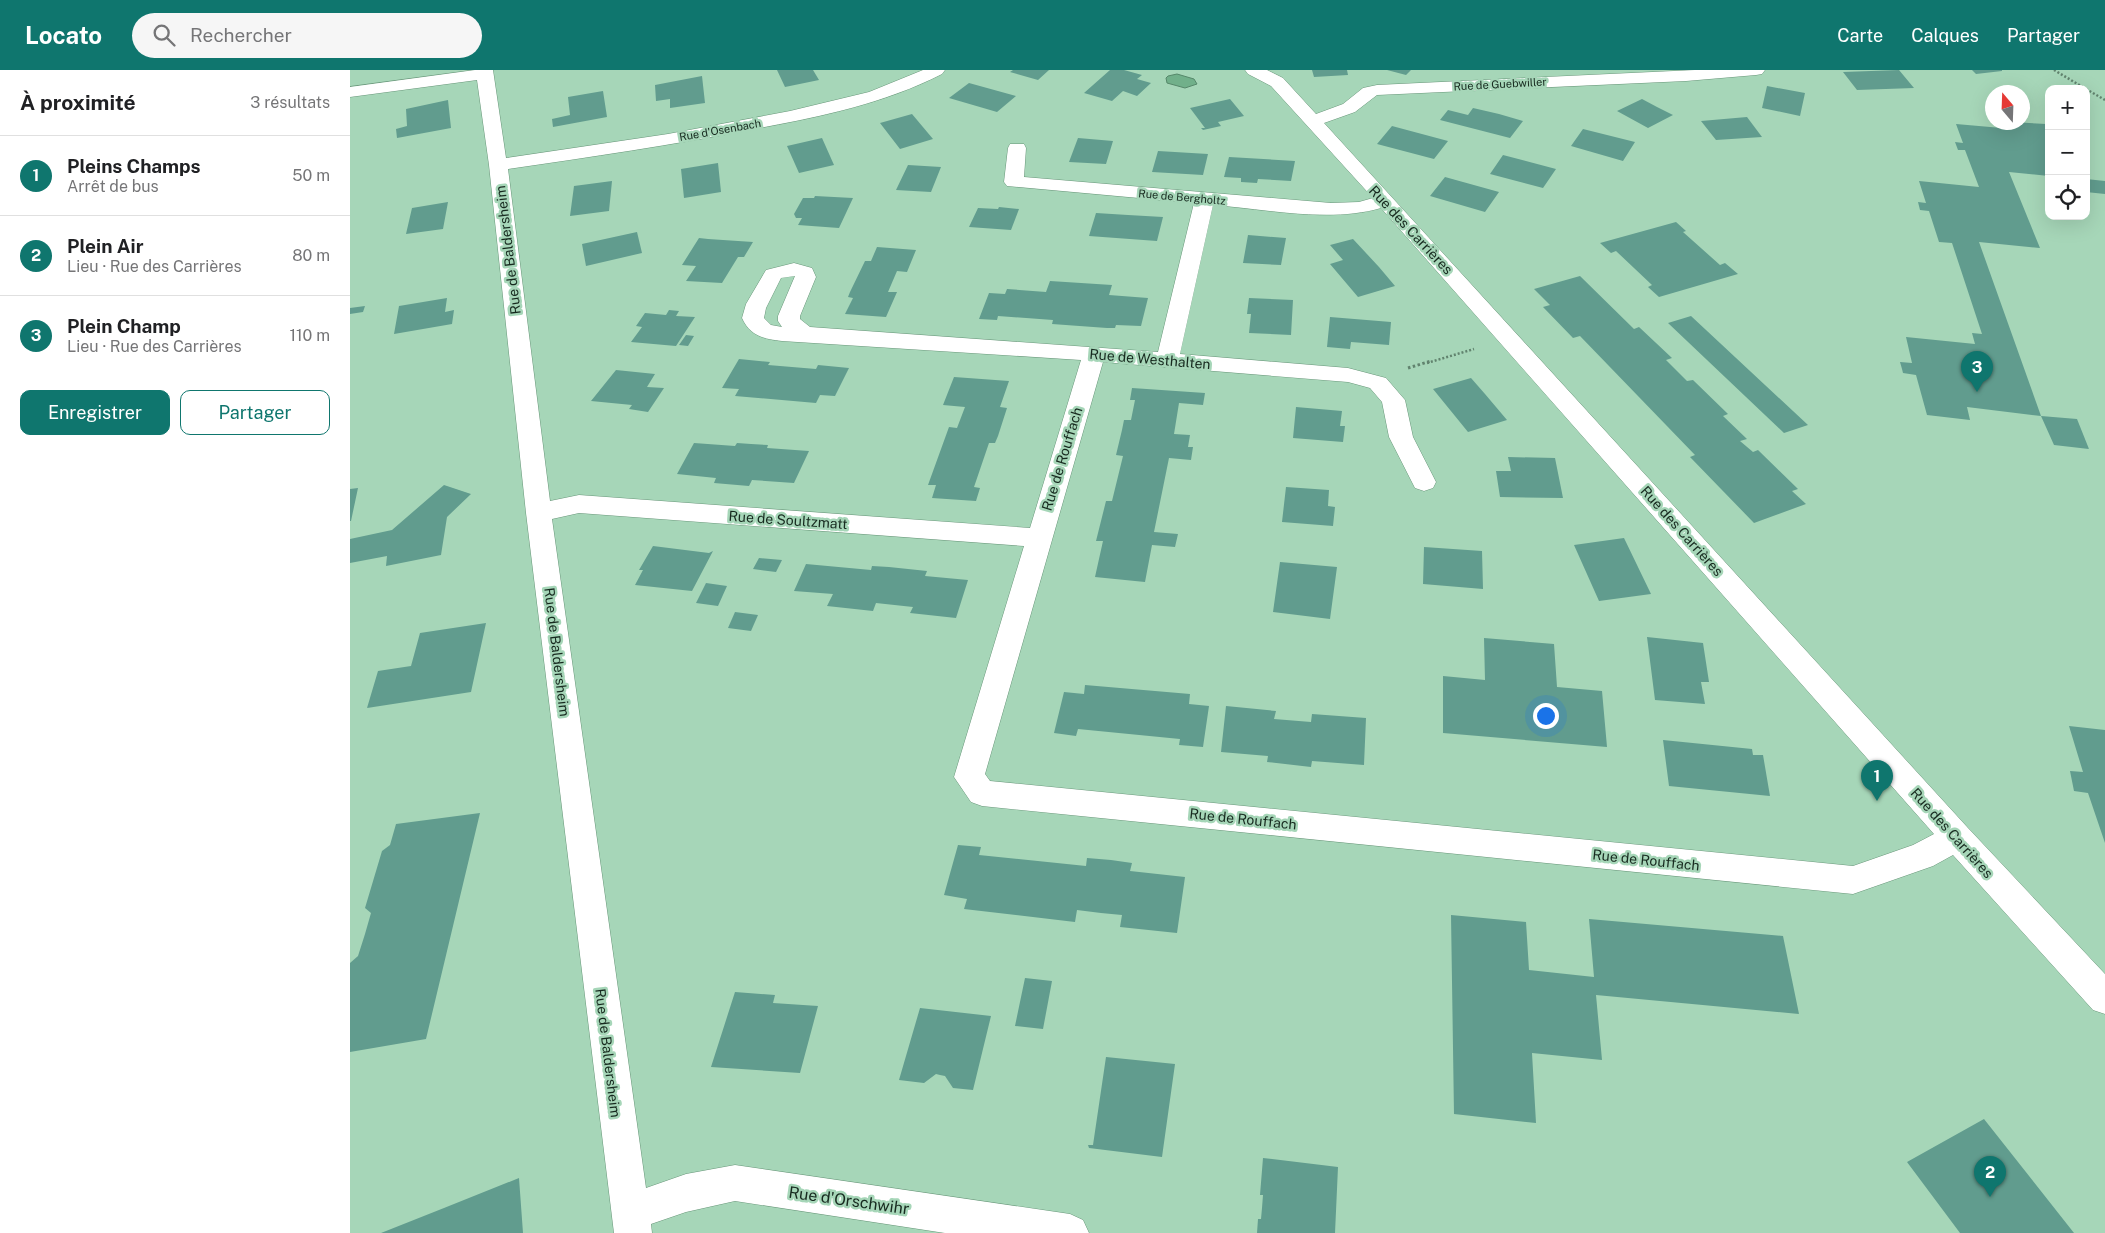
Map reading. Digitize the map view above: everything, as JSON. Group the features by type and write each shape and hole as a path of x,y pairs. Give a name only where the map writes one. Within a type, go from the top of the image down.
{"street":[{"name":"Rue d'Osenbach","path":"498,165 686,136 801,114 885,92 936,70"},
{"name":"Rue des Carrières","path":"1254,70 1277,82 1957,838 2105,998"},
{"name":"Rue de Guebwiller","path":"1312,121 1349,108 1364,95 1377,90 1686,76 1756,70"},
{"name":"Rue de Baldersheim","path":"484,72 498,165 539,513 631,1222"},
{"path":"350,92 484,72"},
{"name":"Rue de Bergholtz","path":"1017,148 1014,182 1331,209 1360,208 1384,200"},
{"path":"1167,360 1205,199"},
{"name":"Rue de Westhalten","path":"810,334 1094,354 1348,375 1378,382"},
{"name":"Rue de Rouffach","path":"1094,354 1038,538 969,777 982,793 1853,880 1922,856 1957,838"},
{"path":"1378,382 1393,400 1401,437 1424,482"},
{"name":"Rue de Soultzmatt","path":"539,513 579,504 1038,538"},
{"name":"Rue d'Orschwihr","path":"631,1222 686,1193 735,1183 1070,1233"}],"path":[{"path":"2054,70 2079,85"},
{"path":"2090,91 2105,100"},
{"path":"1378,382 1409,368 1510,339"}],"shaded area":[{"path":"1177,74 1194,79 1197,84 1185,88 1167,83 1166,78 1168,76"}],"building":[{"path":"777,70 813,70 819,80 785,87"},
{"path":"1013,70 1049,70 1038,80 1010,72"},
{"path":"1110,70 1124,70 1142,75 1137,79 1151,83 1137,96 1123,91 1112,101 1084,93"},
{"path":"1312,70 1347,70 1348,75 1314,77"},
{"path":"1387,70 1411,70 1406,75"},
{"path":"1899,70 1914,88 1857,90 1843,72"},
{"path":"1972,70 2002,70 2002,71 1976,74"},
{"path":"702,76 705,103 670,108 670,99 656,101 655,85"},
{"path":"969,83 1016,96 997,112 949,98"},
{"path":"1767,86 1805,93 1800,116 1762,108"},
{"path":"603,91 607,117 553,127 552,119 570,115 568,97"},
{"path":"1230,99 1244,116 1218,122 1221,126 1203,130 1201,128 1205,128 1190,108"},
{"path":"1642,99 1673,115 1648,128 1617,111"},
{"path":"448,100 451,128 397,138 396,129 407,126 406,109"},
{"path":"1473,108 1523,121 1510,138 1440,120 1448,110 1468,115"},
{"path":"912,114 933,139 900,149 880,123"},
{"path":"1747,117 1762,137 1716,140 1701,121"},
{"path":"2030,123 2045,124 2045,176 2009,172 2040,248 1979,242 2041,416 1967,407 1970,420 1927,415 1916,375 1903,373 1900,362 1912,363 1906,337 1975,344 1972,333 1982,334 1952,243 1939,242 1929,211 1920,210 1918,202 1926,203 1919,181 1979,187 1965,150 1958,150 1955,142 1963,143 1956,124 1985,127 1985,130 2030,130"},
{"path":"1392,126 1448,141 1434,159 1377,144"},
{"path":"1583,129 1635,142 1623,161 1571,146"},
{"path":"822,138 834,165 799,173 787,146"},
{"path":"1078,138 1113,141 1106,164 1069,162"},
{"path":"1158,151 1208,154 1203,175 1152,172"},
{"path":"1503,155 1556,169 1543,188 1490,174"},
{"path":"1229,157 1295,161 1291,181 1258,179 1257,183 1241,182 1241,178 1224,177"},
{"path":"718,163 721,192 684,198 681,169"},
{"path":"908,165 941,167 931,192 896,190"},
{"path":"1445,177 1499,192 1485,212 1430,196"},
{"path":"2090,179 2105,181 2105,194 2090,192"},
{"path":"612,181 609,211 570,216 574,186"},
{"path":"815,196 853,198 839,228 798,225 802,218 796,218 794,214 803,198 814,198"},
{"path":"448,202 443,229 406,234 412,208"},
{"path":"999,207 1019,209 1011,230 969,227 978,208 998,209"},
{"path":"1096,213 1163,217 1157,241 1089,236"},
{"path":"1676,222 1686,231 1683,232 1720,265 1725,263 1738,274 1659,297 1648,287 1652,285 1616,251 1611,253 1600,243"},
{"path":"637,232 642,253 586,266 582,244"},
{"path":"1248,235 1286,238 1281,265 1243,263"},
{"path":"699,238 753,242 744,257 738,257 722,283 686,281 696,266 682,265"},
{"path":"1353,239 1395,286 1358,297 1330,264 1343,260 1330,245"},
{"path":"877,247 916,250 907,272 897,271 888,292 897,292 886,317 845,314 853,298 848,297 850,292 865,261 871,261"},
{"path":"1580,276 1634,329 1639,327 1672,358 1666,360 1687,381 1693,380 1728,414 1723,416 1747,439 1740,441 1753,452 1758,450 1798,489 1792,491 1806,504 1754,523 1690,457 1695,455 1580,336 1573,338 1543,307 1550,305 1534,289"},
{"path":"1050,281 1112,285 1109,295 1148,298 1141,326 1116,325 1115,328 1107,328 1052,324 1053,320 998,316 997,320 979,319 989,293 1005,294 1007,289 1046,292"},
{"path":"447,298 445,312 454,310 452,324 394,334 399,306"},
{"path":"1249,298 1293,300 1291,335 1249,333 1251,314 1247,314"},
{"path":"365,306 363,312 350,314 350,308"},
{"path":"669,310 679,311 676,316 695,317 676,346 631,342 642,327 636,326 645,313 666,315"},
{"path":"1691,316 1808,425 1784,433 1668,323"},
{"path":"1330,317 1391,322 1389,345 1351,342 1350,349 1327,347"},
{"path":"686,335 694,336 688,346 679,345"},
{"path":"739,359 770,362 768,365 816,369 818,365 849,368 835,396 820,395 816,403 735,396 739,389 722,388"},
{"path":"616,370 655,374 647,387 664,388 648,412 629,409 632,405 591,401"},
{"path":"954,377 1009,381 1000,407 1007,408 998,436 995,443 989,443 974,487 980,488 976,501 932,498 936,485 928,485 949,427 957,428 965,407 943,405"},
{"path":"1471,378 1507,420 1468,432 1433,389"},
{"path":"1132,388 1205,393 1203,405 1179,403 1174,434 1190,435 1188,447 1193,447 1191,460 1169,458 1154,532 1178,534 1175,547 1152,545 1145,582 1095,577 1103,541 1096,541 1106,501 1112,501 1123,456 1116,455 1124,420 1131,420 1135,400 1130,400"},
{"path":"1296,407 1342,411 1340,426 1345,426 1343,442 1293,438"},
{"path":"2041,416 2077,419 2089,449 2054,445"},
{"path":"694,443 735,446 737,443 768,445 767,448 809,451 794,483 752,480 749,486 714,483 716,478 677,474"},
{"path":"1508,457 1555,458 1563,498 1500,497 1496,471 1511,471"},
{"path":"444,485 471,494 447,517 441,555 386,566 387,556 350,563 350,539 392,530"},
{"path":"1286,487 1329,490 1328,506 1335,507 1333,526 1282,522"},
{"path":"358,488 351,521 350,521 350,489"},
{"path":"1624,538 1651,594 1599,601 1574,545"},
{"path":"653,546 709,553 713,551 692,591 635,585 643,570 639,570"},
{"path":"1424,547 1482,551 1483,589 1423,584"},
{"path":"759,558 782,560 776,572 753,569"},
{"path":"1280,562 1337,567 1330,619 1273,612"},
{"path":"806,564 871,570 872,566 889,567 927,571 925,576 968,580 956,618 910,613 913,607 876,603 873,611 827,606 833,594 794,591"},
{"path":"706,583 727,586 718,606 696,603"},
{"path":"735,612 758,615 751,631 728,628"},
{"path":"486,623 471,692 367,708 378,671 411,666 420,633"},
{"path":"1647,637 1703,643 1709,682 1701,682 1705,704 1655,700"},
{"path":"1484,638 1554,644 1557,687 1602,691 1607,747 1443,733 1443,676 1485,680"},
{"path":"1085,685 1190,694 1189,704 1209,706 1203,747 1179,745 1180,739 1078,729 1076,736 1054,733 1064,692 1084,694"},
{"path":"1226,706 1276,711 1274,719 1311,722 1312,714 1366,718 1364,765 1312,761 1311,767 1267,762 1268,756 1221,752"},
{"path":"2069,726 2105,730 2105,843 2088,793 2074,791 2070,771 2083,772"},
{"path":"1663,740 1752,749 1753,755 1763,755 1770,796 1669,786"},
{"path":"480,813 426,1039 350,1052 350,963 358,956 371,913 365,908 382,851 390,845 396,824"},
{"path":"958,845 981,847 979,855 1086,866 1087,858 1111,860 1132,863 1130,871 1185,877 1177,933 1120,927 1122,915 1077,910 1075,922 964,909 967,899 944,895"},
{"path":"1451,915 1526,922 1529,970 1594,977 1589,919 1783,936 1799,1014 1596,995 1602,1060 1532,1053 1536,1123 1454,1114"},
{"path":"1025,978 1052,981 1043,1029 1015,1026"},
{"path":"735,992 775,995 773,1003 818,1006 800,1073 711,1067"},
{"path":"920,1008 991,1016 973,1090 953,1088 945,1076 936,1074 924,1083 899,1080"},
{"path":"1106,1057 1175,1064 1162,1157 1089,1148 1088,1145 1093,1145"},
{"path":"1984,1119 2074,1233 1960,1233 1907,1162"},
{"path":"1263,1158 1338,1167 1335,1233 1257,1233 1258,1219 1261,1219 1262,1208 1263,1195 1260,1195"},
{"path":"519,1178 523,1233 381,1233 444,1208"}],"place":[{"name":"Plein Champ","path":"1977,392"},
{"name":"Pleins Champs","path":"1877,801"},
{"name":"Plein Air","path":"1990,1197"}]}
